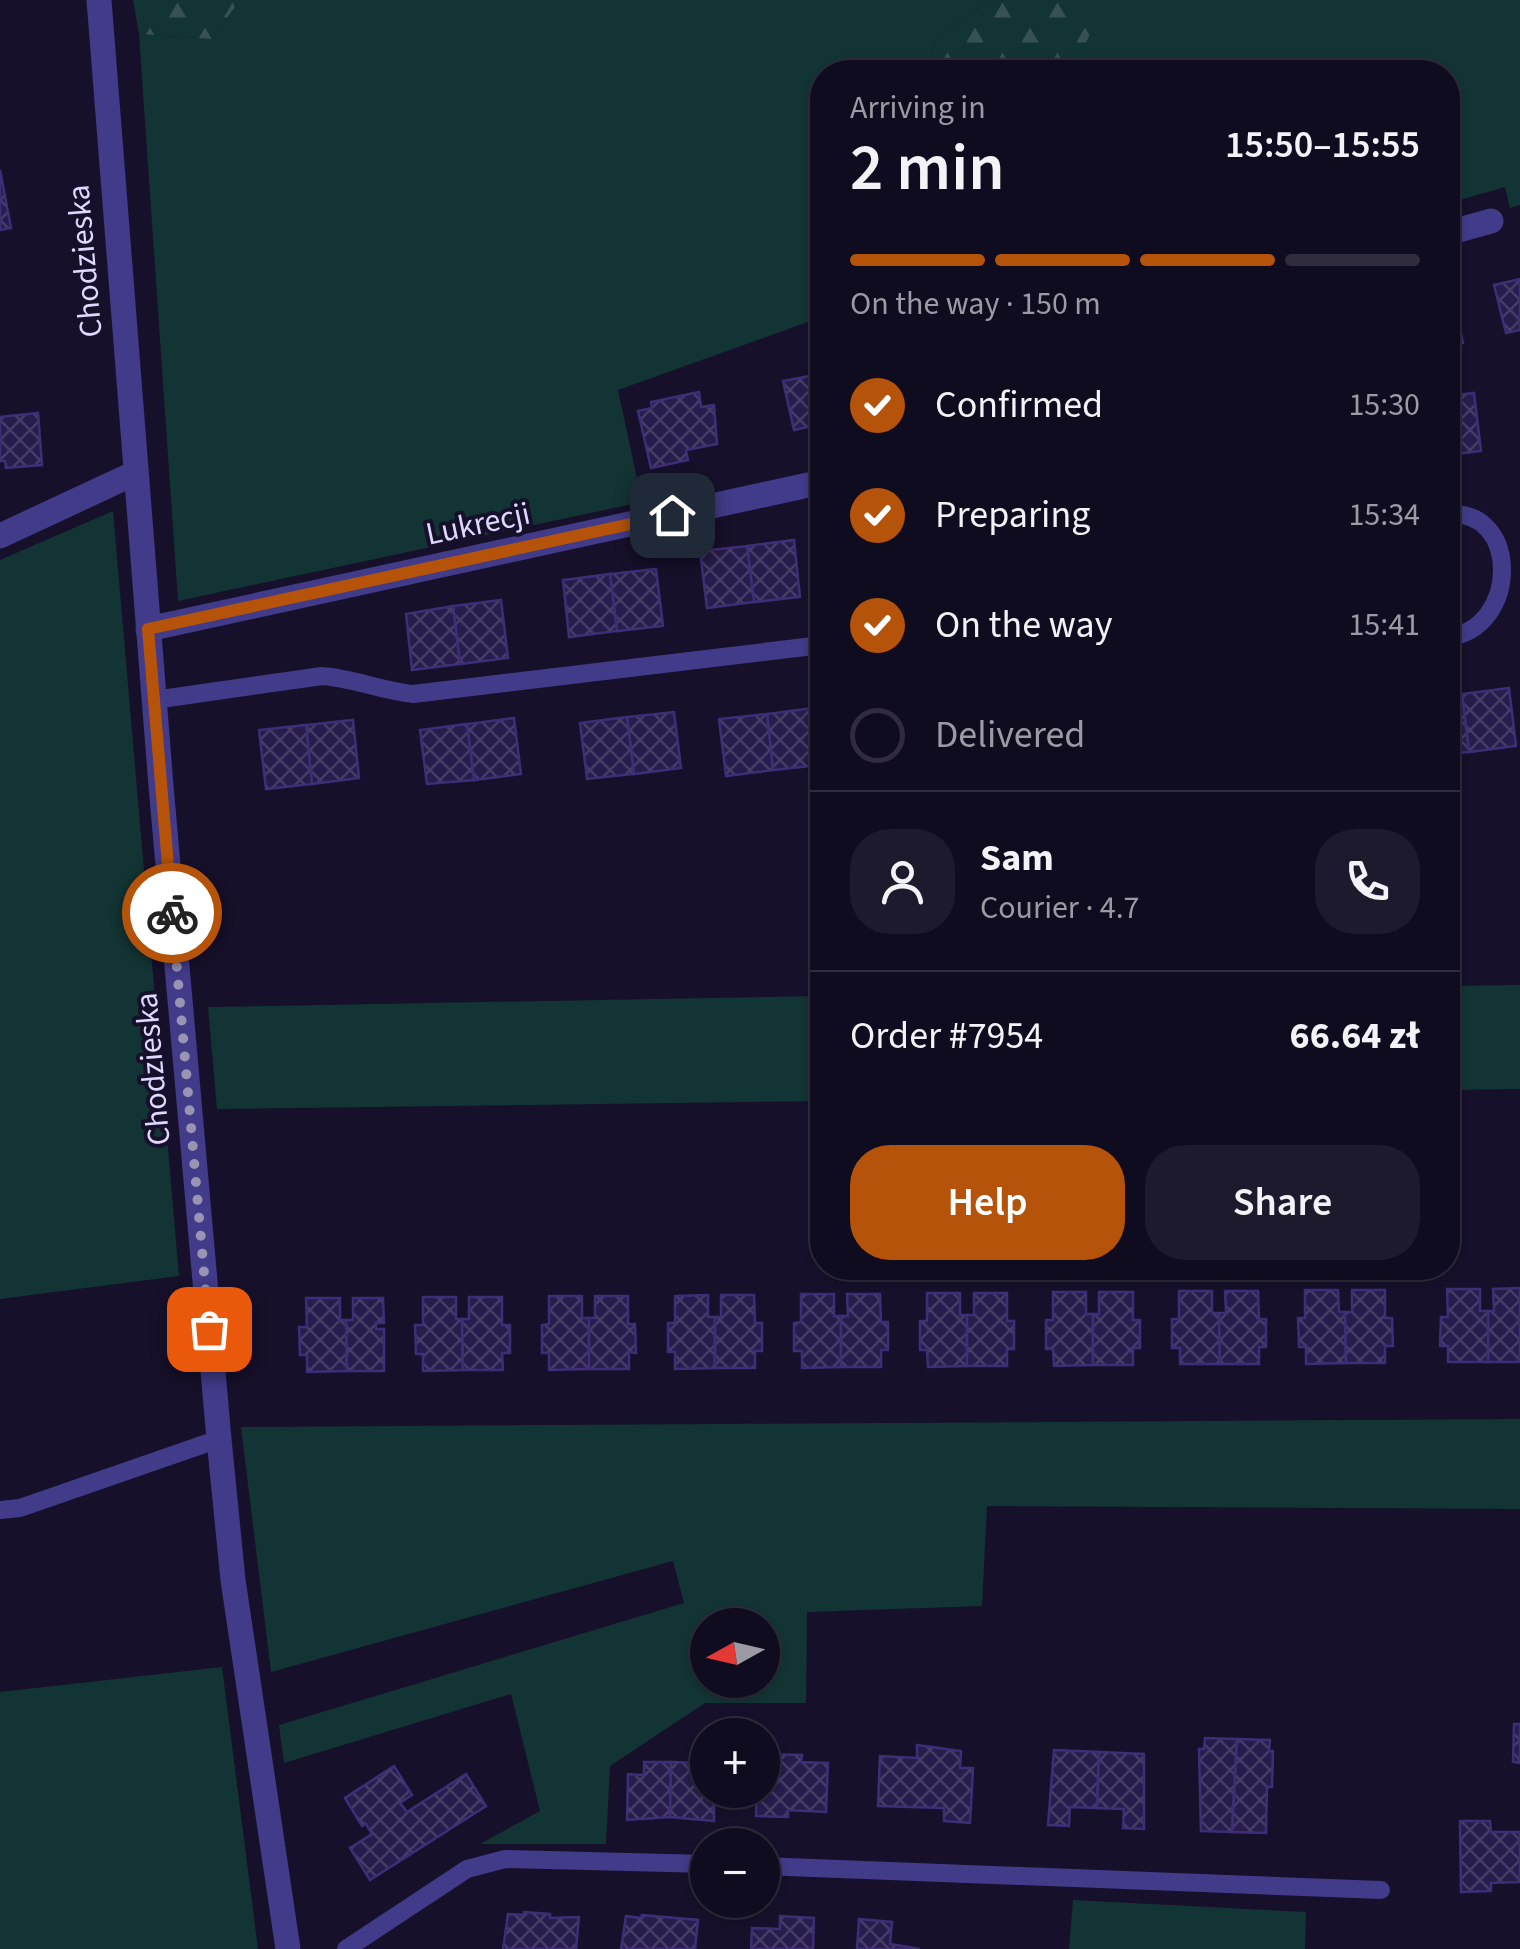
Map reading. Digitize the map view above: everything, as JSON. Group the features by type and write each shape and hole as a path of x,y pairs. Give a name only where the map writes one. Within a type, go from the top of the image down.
{"street":[{"name":"Chodzieska","path":"98,0 154,700 232,1580 288,1949"},
{"path":"1460,231 1491,222"},
{"path":"0,536 135,474"},
{"name":"Lukrecji","path":"148,629 810,485"}],"lane":[{"path":"1460,514 1498,526 1515,549 1520,576"},
{"path":"1460,637 1490,627 1510,609 1519,591"},
{"path":"154,700 322,676 414,694 810,646"},
{"path":"0,1510 20,1508 219,1439"},
{"path":"346,1949 467,1870 505,1859 690,1864"},
{"path":"780,1867 1381,1890"}],"green space":[{"path":"133,0 240,0 212,39 139,34"},
{"path":"240,0 991,0 936,38 931,60 810,60 810,321 618,390 642,502 178,601 139,34 212,39"},
{"path":"991,0 1112,0 1103,5 1078,60 931,60 936,38"},
{"path":"1112,0 1520,0 1520,205 1510,208 1505,187 1460,200 1460,60 1078,60 1103,4"},
{"path":"113,511 179,1276 0,1299 0,560"},
{"path":"1520,985 1520,1089 1460,1090 1460,986"},
{"path":"810,996 810,1101 217,1109 208,1007"},
{"path":"1520,1419 1520,1509 987,1506 982,1606 807,1612 806,1703 705,1703 610,1766 606,1844 480,1844 540,1811 511,1694 284,1763 279,1725 684,1603 673,1561 271,1672 241,1427"},
{"path":"222,1667 258,1949 0,1949 0,1692"},
{"path":"1073,1900 1306,1912 1305,1949 1069,1949"}],"building":[{"path":"0,170 11,228 0,230"},
{"path":"1520,279 1520,330 1506,333 1494,285"},
{"path":"810,376 810,427 794,430 783,381"},
{"path":"699,392 701,407 714,405 717,444 686,450 688,460 651,468 638,411 652,408 651,402"},
{"path":"1474,393 1481,451 1460,454 1460,395"},
{"path":"38,413 42,465 6,468 5,461 0,461 0,417"},
{"path":"794,540 800,597 754,602 747,546"},
{"path":"747,546 754,602 707,608 700,551"},
{"path":"656,569 663,626 617,631 610,574"},
{"path":"610,574 617,631 569,637 563,580"},
{"path":"501,600 508,658 460,664 453,606"},
{"path":"453,606 460,664 412,670 406,614"},
{"path":"1509,688 1516,746 1469,752 1462,694"},
{"path":"1460,694 1469,752 1460,753"},
{"path":"810,709 810,766 773,770 767,714"},
{"path":"674,712 681,768 634,774 627,717"},
{"path":"767,714 773,770 726,776 719,719"},
{"path":"627,717 634,774 587,779 580,723"},
{"path":"514,718 521,774 474,780 467,724"},
{"path":"353,720 359,778 312,784 306,725"},
{"path":"467,724 474,780 427,784 420,730"},
{"path":"306,725 312,784 266,789 259,730"},
{"path":"1520,1288 1520,1362 1488,1362 1488,1311 1494,1311 1493,1289"},
{"path":"1447,1289 1480,1289 1480,1311 1488,1311 1488,1362 1448,1362 1448,1346 1440,1346 1441,1317 1448,1317"},
{"path":"1305,1290 1338,1290 1339,1312 1345,1312 1346,1363 1306,1364 1306,1347 1299,1347 1298,1318 1305,1318"},
{"path":"1352,1290 1385,1290 1385,1318 1392,1318 1393,1346 1385,1346 1385,1363 1346,1363 1345,1312 1352,1312"},
{"path":"1179,1291 1212,1291 1212,1313 1219,1313 1220,1364 1180,1364 1180,1348 1172,1348 1172,1319 1179,1319"},
{"path":"1225,1291 1258,1291 1259,1319 1266,1319 1266,1347 1259,1347 1259,1364 1220,1364 1219,1313 1226,1313"},
{"path":"1053,1292 1086,1292 1086,1314 1093,1314 1093,1365 1054,1366 1053,1349 1046,1349 1046,1320 1053,1320"},
{"path":"1099,1292 1133,1292 1133,1320 1140,1320 1140,1348 1133,1348 1133,1365 1093,1365 1093,1314 1099,1314"},
{"path":"927,1293 960,1293 960,1315 967,1315 967,1366 928,1367 927,1350 920,1350 920,1321 927,1321"},
{"path":"974,1293 1007,1293 1007,1321 1014,1321 1014,1349 1007,1349 1007,1366 967,1366 967,1315 974,1315"},
{"path":"801,1294 834,1294 834,1316 841,1316 841,1367 802,1368 802,1351 794,1351 794,1323 801,1322"},
{"path":"847,1294 880,1294 881,1322 888,1322 888,1350 881,1350 881,1367 841,1367 841,1316 848,1316"},
{"path":"708,1295 708,1317 715,1317 715,1368 675,1369 675,1352 668,1352 668,1323 675,1323 675,1296"},
{"path":"721,1295 754,1295 755,1323 762,1323 762,1351 755,1351 755,1368 715,1368 715,1317 721,1317"},
{"path":"549,1296 582,1296 582,1318 589,1318 589,1369 549,1370 549,1353 542,1353 542,1325 549,1324"},
{"path":"595,1296 628,1296 628,1324 635,1324 636,1353 629,1352 629,1369 589,1369 589,1318 595,1318"},
{"path":"423,1297 456,1297 456,1319 462,1319 463,1370 423,1371 423,1354 416,1354 415,1325 423,1325"},
{"path":"469,1297 502,1297 502,1325 510,1325 510,1353 502,1353 503,1370 463,1370 462,1319 469,1319"},
{"path":"306,1298 340,1298 340,1320 346,1320 347,1371 307,1372 307,1355 300,1355 299,1327 307,1327"},
{"path":"353,1298 383,1298 384,1323 376,1323 376,1329 384,1329 384,1371 347,1371 346,1320 353,1320"},
{"path":"1514,1724 1520,1724 1520,1763 1513,1762"},
{"path":"1205,1738 1237,1739 1232,1832 1201,1831 1199,1749 1204,1749"},
{"path":"1237,1739 1270,1740 1272,1787 1267,1787 1266,1833 1232,1832"},
{"path":"917,1745 961,1751 960,1768 973,1768 970,1823 944,1821 944,1808 878,1806 880,1756 917,1758"},
{"path":"1054,1750 1099,1752 1097,1808 1070,1807 1069,1826 1048,1825"},
{"path":"1099,1752 1144,1754 1144,1829 1123,1828 1124,1809 1097,1808"},
{"path":"780,1754 802,1755 801,1762 828,1763 826,1812 788,1810 788,1817 756,1816 756,1808 780,1808"},
{"path":"644,1762 671,1762 670,1817 627,1820 628,1774 644,1775"},
{"path":"671,1762 690,1763 690,1808 714,1808 714,1821 670,1817"},
{"path":"394,1766 412,1795 400,1803 407,1812 466,1774 486,1806 370,1880 350,1848 372,1834 366,1824 362,1826 345,1798"},
{"path":"1460,1821 1490,1821 1491,1832 1520,1832 1520,1882 1491,1883 1491,1891 1461,1892"},
{"path":"508,1914 550,1914 550,1918 579,1917 576,1949 503,1949"},
{"path":"626,1916 698,1920 695,1949 621,1949"},
{"path":"780,1918 814,1918 813,1949 751,1949 752,1928 780,1929"},
{"path":"859,1919 892,1922 890,1944 920,1949 857,1949"}],"way so far":[{"path":"172,913 209,1329"}],"route":[{"path":"172,913 148,629 672,515"}]}
